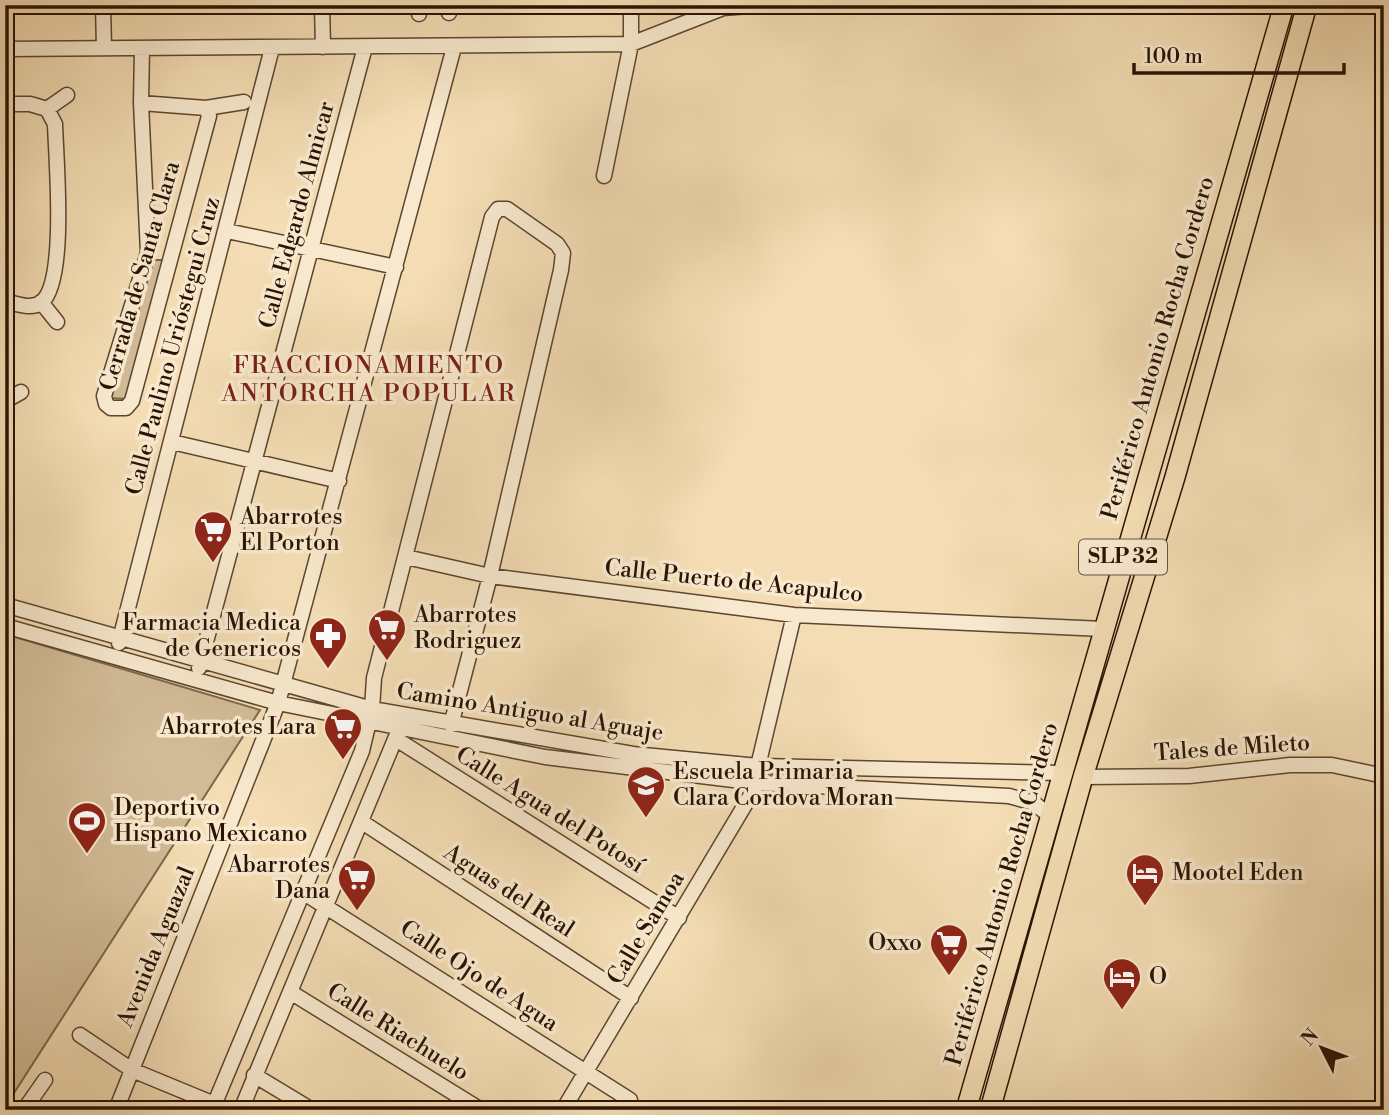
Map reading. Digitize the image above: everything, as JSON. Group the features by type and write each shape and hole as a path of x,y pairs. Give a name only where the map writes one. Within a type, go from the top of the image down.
{"highway":[{"name":"Periférico Antonio Rocha Cordero","path":"966,1110 1284,5"},
{"name":"Periférico Antonio Rocha Cordero","path":"990,1110 1083,778 1175,477 1307,5"}],"street":[{"path":"103,5 104,48"},
{"path":"322,5 323,47"},
{"path":"604,176 631,44 631,5"},
{"path":"5,49 631,44 723,6 761,5"},
{"name":"Calle Edgardo Almicar","path":"196,678 365,47"},
{"name":"Avenida Aguazal","path":"116,1110 278,702 454,47"},
{"name":"Cerrada de Santa Clara","path":"142,48 141,103 148,253 104,396 106,404 111,408 126,408 132,401 209,116 206,108"},
{"name":"Calle Paulino Urióstegui Cruz","path":"116,655 272,48"},
{"path":"47,109 67,95"},
{"path":"141,103 206,108 244,102"},
{"path":"5,104 30,104 47,109 55,124 59,250 49,292 41,302 31,307 5,301"},
{"path":"213,1107 301,891 362,751 371,716 374,678 492,217 498,209 507,209 557,244 563,253 490,576 451,725"},
{"path":"227,231 396,267"},
{"path":"148,253 170,257"},
{"path":"41,302 57,322"},
{"path":"5,401 21,392"},
{"path":"172,442 339,481"},
{"name":"Calle Puerto de Acapulco","path":"406,557 490,576 794,615 1103,629"},
{"name":"Camino Antiguo al Aguaje","path":"5,605 284,683 400,728 545,757 758,783 1009,796 1034,803 1050,816"},
{"path":"758,783 758,766 794,615"},
{"name":"Camino Antiguo al Aguaje","path":"5,626 278,702 371,716"},
{"name":"Camino Antiguo al Aguaje","path":"400,728 451,725 633,754 758,766 1062,773"},
{"path":"241,1110 292,993 400,728"},
{"name":"Calle Agua del Potosí","path":"400,728 679,918"},
{"name":"Tales de Mileto","path":"1083,778 1189,776 1290,765 1332,765 1384,776"},
{"name":"Calle Samoa","path":"563,1110 758,783"},
{"name":"Aguas del Real","path":"362,822 631,998"},
{"name":"Calle Ojo de Agua","path":"301,891 328,905 630,1100"},
{"name":"Calle Riachuelo","path":"292,993 481,1110"},
{"path":"80,1035 132,1070 213,1107 229,1110"},
{"path":"254,1075 312,1110"},
{"path":"26,1109 45,1080"}],"shaded area":[{"path":"153,260 164,260 128,399 108,398"},
{"name":"Deportivo Hispano Mexicano","path":"5,634 260,710 5,1107"}],"place":[{"name":"Abarrotes El Porton","path":"213,564"},
{"name":"Abarrotes Rodriguez","path":"387,662"},
{"name":"Farmacia Medica de Genericos","path":"328,670"},
{"name":"Abarrotes Lara","path":"343,761"},
{"name":"Escuela Primaria Clara Cordova Moran","path":"646,819"},
{"name":"Deportivo Hispano Mexicano","path":"87,855"},
{"name":"Mootel Eden","path":"1145,907"},
{"name":"Abarrotes Dana","path":"357,912"},
{"name":"Oxxo","path":"949,977"},
{"name":"O","path":"1122,1011"}],"district":[{"name":"FRACCIONAMIENTO ANTORCHA POPULAR","path":"369,380"}]}
